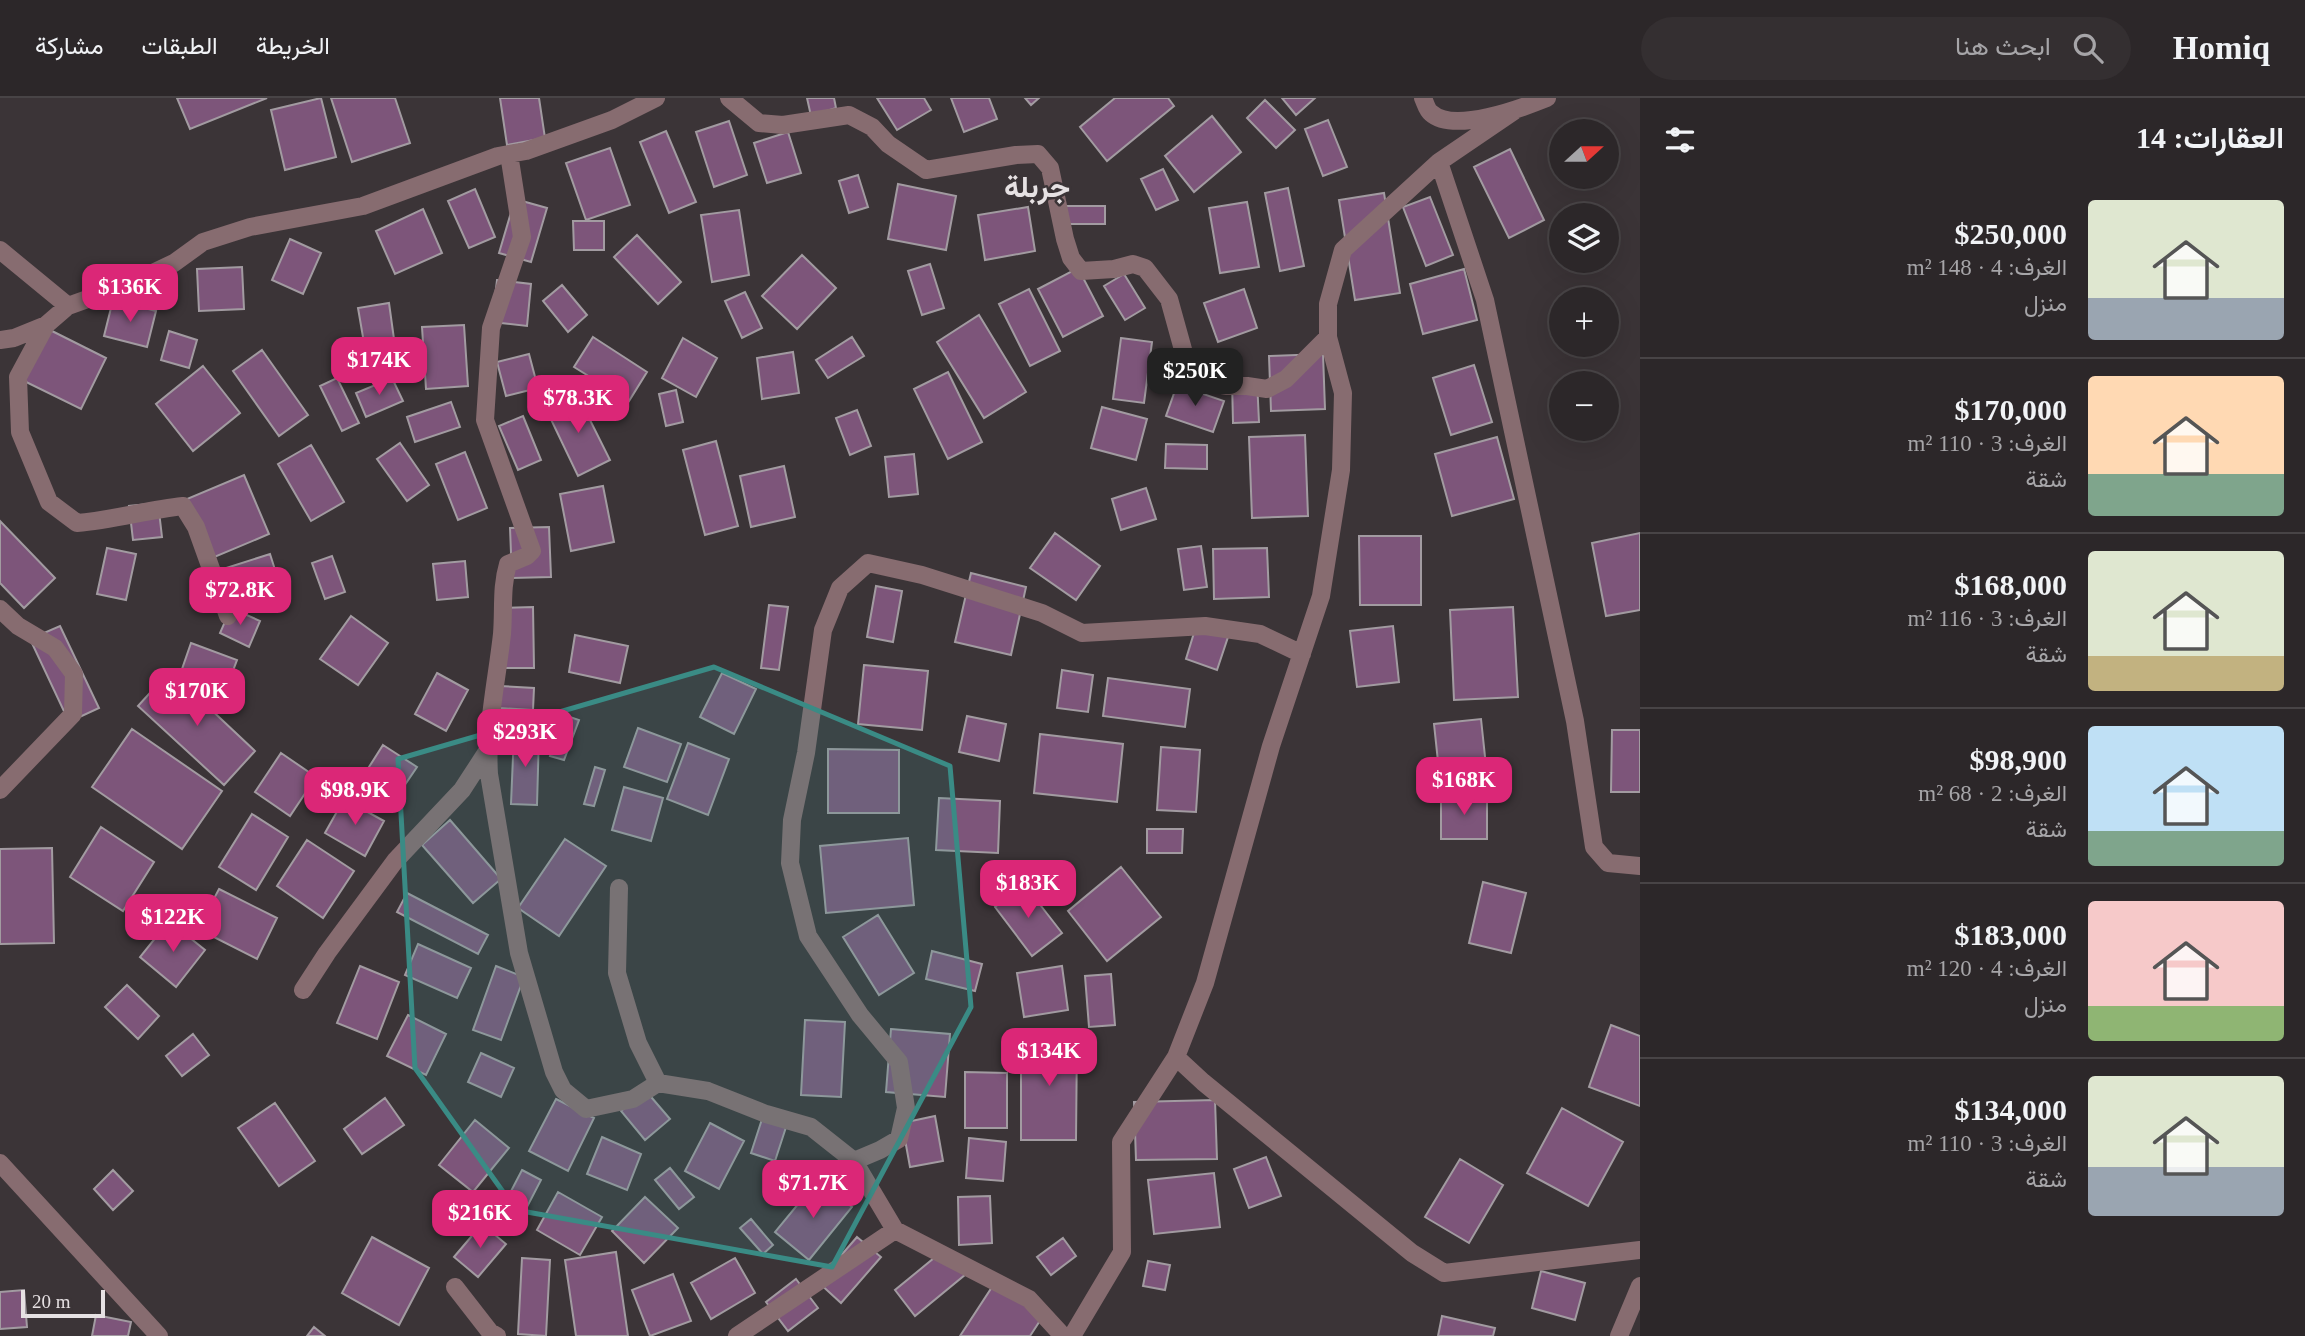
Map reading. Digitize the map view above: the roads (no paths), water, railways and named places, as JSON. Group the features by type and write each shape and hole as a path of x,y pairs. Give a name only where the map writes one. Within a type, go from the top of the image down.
{"street":[{"path":"0,340 14,338 46,325 68,306 132,283 174,263 203,242 250,227 363,206 509,154 557,141 612,120 656,98"},
{"path":"729,98 759,123 783,125 849,115 872,127 888,144 926,170 1016,155 1038,154 1050,168 1071,258 1081,271 1114,269 1133,264 1144,268 1169,299 1187,364 1204,382 1268,389 1286,379 1328,337"},
{"path":"1423,98 1430,113 1452,122 1514,111 1547,98"},
{"path":"1072,1336 1122,1252 1121,1142 1176,1058 1205,983 1271,746 1321,596 1341,470 1343,393 1328,337 1328,304 1343,250 1439,162 1514,111"},
{"path":"509,154 522,237 491,328 485,420 532,551 508,564 504,578 502,631 488,750 489,774 519,953 554,1072 562,1090 586,1109 633,1099 658,1083 708,1091 766,1114 811,1127 854,1161 895,1230 1028,1299 1063,1336"},
{"path":"1439,162 1485,300 1574,721 1594,847 1608,863 1640,866"},
{"path":"0,250 68,306"},
{"path":"46,325 18,377 20,432 49,502 77,523 108,521 153,509 183,506 196,527 228,616"},
{"path":"854,1161 899,1139 906,1108 899,1062 860,1015 808,936 790,863 792,820 806,753 823,630 840,588 868,563 922,575 1028,608 1082,632 1205,626 1261,635 1302,654"},
{"path":"0,609 18,626 55,648 74,674 73,714 0,790"},
{"path":"303,990 395,861 462,790 488,750"},
{"path":"619,888 617,973 638,1043 658,1083"},
{"path":"1176,1058 1412,1253 1444,1273 1640,1250"},
{"path":"0,1163 159,1336"},
{"path":"737,1336 895,1230"},
{"path":"1619,1336 1640,1286"},
{"path":"455,1287 496,1336"}],"district":[{"name":"جربلة","path":"1037,186"}]}
